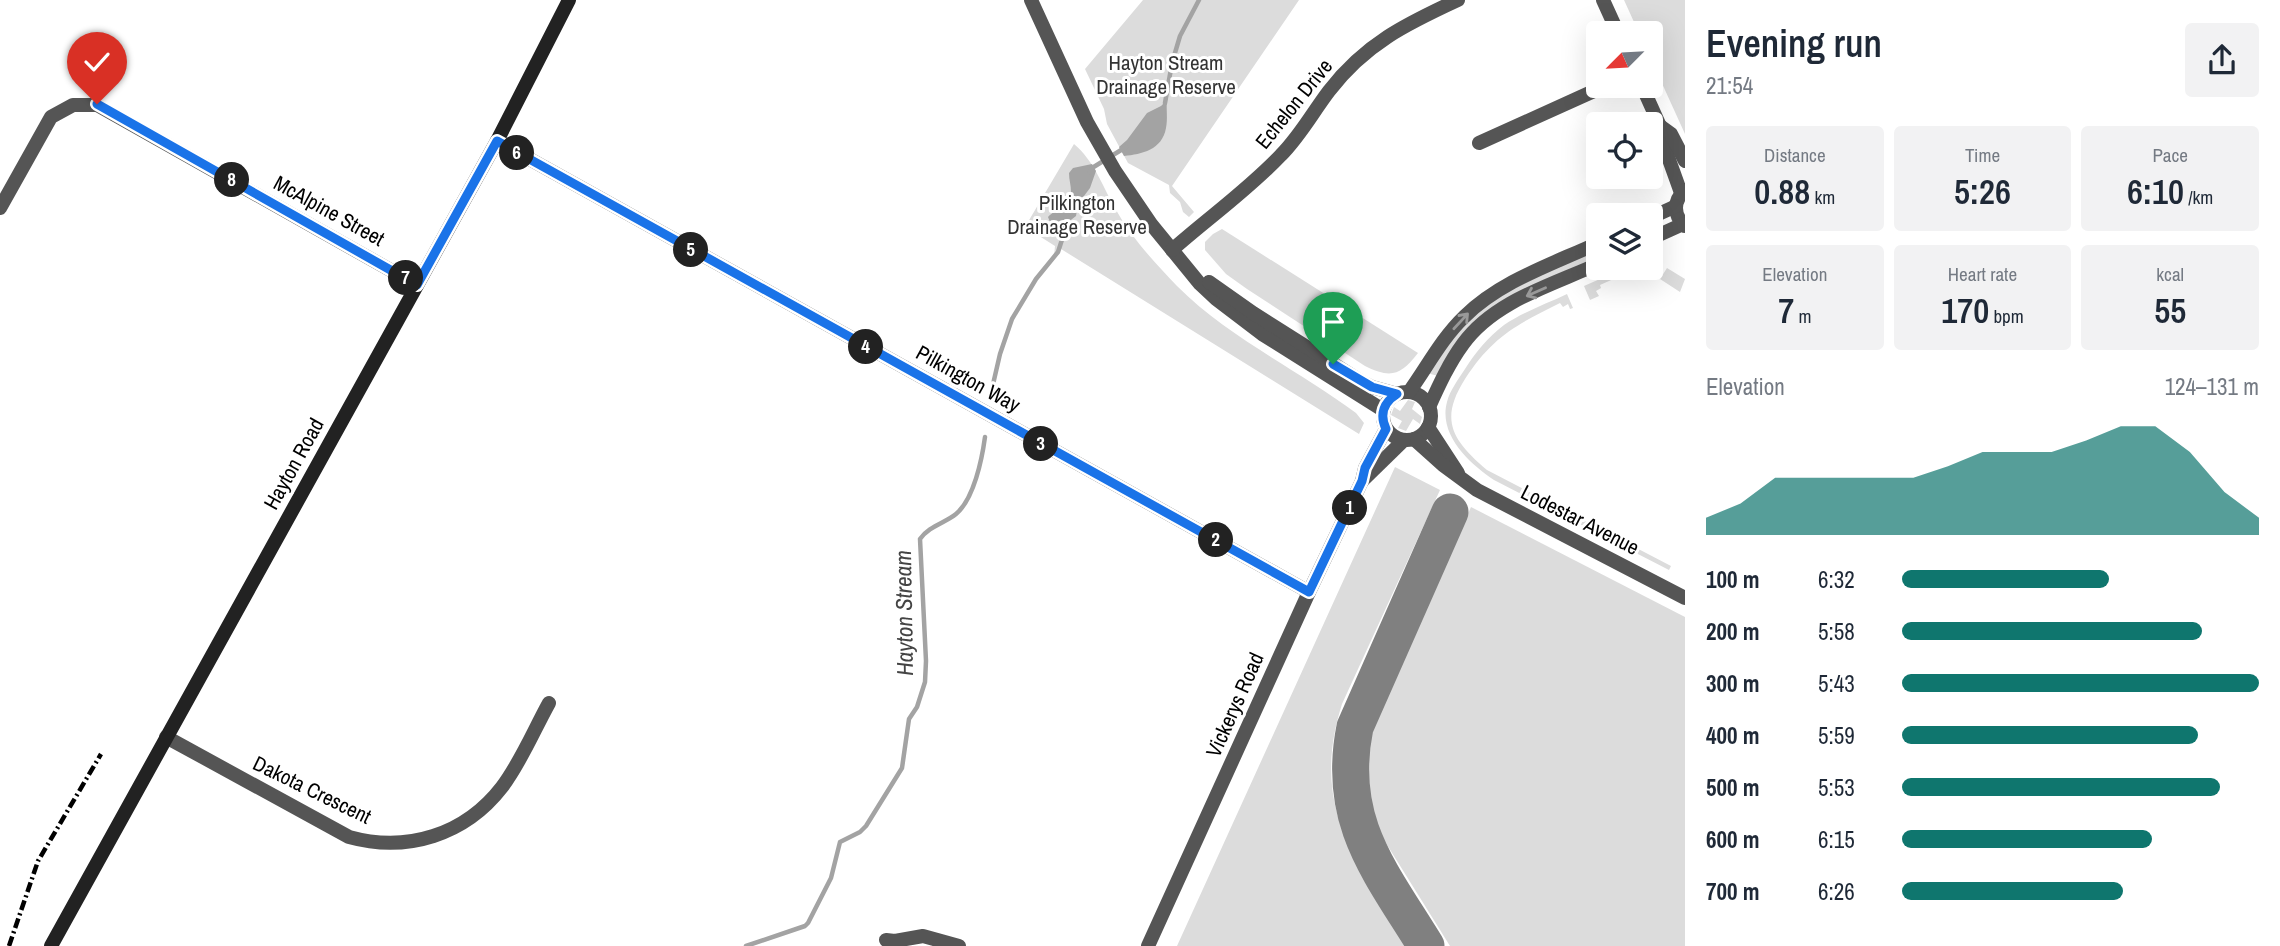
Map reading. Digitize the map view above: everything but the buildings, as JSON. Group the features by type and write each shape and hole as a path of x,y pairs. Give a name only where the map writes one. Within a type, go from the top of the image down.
{"street":[{"name":"Hayton Road","path":"51,946 497,141 569,0"},
{"path":"1031,0 1073,94 1101,148 1151,224 1200,284 1262,334 1383,410"},
{"name":"Echelon Drive","path":"1172,250 1284,153 1329,91 1359,57 1395,30 1458,0"},
{"path":"1603,0 1613,21"},
{"path":"1479,143 1586,95"},
{"name":"McAlpine Street","path":"0,208 51,117 73,105 97,104 417,285"},
{"path":"1663,128 1671,134 1685,161"},
{"name":"Pilkington Way","path":"497,141 1309,592"},
{"path":"1663,144 1681,196 1679,219 1684,225 1663,234"},
{"path":"1663,209 1681,196"},
{"path":"1188,267 1253,313 1362,382 1372,387 1403,393 1421,396 1431,413 1428,427 1422,434 1409,439 1397,438 1386,429 1383,410 1386,403 1403,393 1451,332 1477,305 1508,285 1586,249"},
{"path":"1429,407 1463,344 1485,320 1517,300 1586,269"},
{"name":"Lodestar Avenue","path":"1428,427 1458,474"},
{"name":"Vickerys Road","path":"1148,946 1362,481 1365,468 1386,429"},
{"name":"Vickerys Road","path":"1362,481 1409,439"},
{"name":"Lodestar Avenue","path":"1409,439 1477,490 1685,598"},
{"name":"Dakota Crescent","path":"166,737 349,837 389,844 417,841 448,830 487,804 512,771 549,703"},
{"path":"886,940 895,942 923,936 959,946"}],"green space":[{"name":"Hayton Stream Drainage Reserve","path":"1143,0 1299,0 1172,186 1194,212 1189,217 1183,212 1180,202 1170,193 1169,185 1128,163 1107,124 1104,109 1085,69"},
{"path":"1624,0 1685,0 1685,134 1663,86 1663,21 1634,21"},
{"name":"Pilkington Drainage Reserve","path":"1074,144 1092,165 1127,227 1177,286 1219,322 1356,413 1364,423 1359,434 1061,249 1054,257 1055,246 1025,227"},
{"path":"1222,229 1418,353 1395,373 1382,373 1365,366 1226,274 1205,250 1205,242"},
{"path":"1586,253 1586,265 1509,300 1438,376 1427,373 1474,313 1501,293"},
{"path":"1667,268 1685,279 1680,292 1662,280"},
{"path":"1598,280 1611,280 1600,285 1601,288 1596,291 1599,296 1590,300 1584,286"},
{"path":"1567,294 1573,308 1570,309 1568,304 1563,307 1560,303 1544,311 1506,333 1485,352 1457,393 1451,418 1453,429 1465,449 1487,470 1671,566 1669,570 1494,480 1466,457 1447,426 1445,414 1450,393 1487,340 1511,320"},
{"path":"1408,400 1415,402 1412,409 1422,417 1420,424 1413,419 1406,431 1398,428 1402,421 1391,415 1394,407 1400,411"},
{"path":"1395,467 1440,490 1342,704 1333,741 1331,774 1335,804 1356,860 1408,946 1177,946"},
{"path":"1471,507 1685,617 1685,946 1450,946 1384,840 1369,791 1368,759 1374,726 1379,709"}],"shaded area":[{"path":"1167,100 1167,125 1160,141 1144,152 1124,156 1119,147 1147,113"},
{"path":"1092,164 1096,171 1090,188 1078,204 1076,216 1067,223 1066,219 1055,224 1050,222 1048,217 1066,204 1071,196 1069,173 1073,168"}],"waterway":[{"name":"Hayton Stream","path":"1165,103 1180,36 1199,0"},
{"name":"Hayton Stream","path":"1090,172 1092,168 1126,147"},
{"name":"Hayton Stream","path":"991,393 1012,319 1036,279 1058,252 1069,218"},
{"name":"Hayton Stream","path":"746,946 808,923 831,878 840,842 866,826 902,768 909,719 917,707 925,682 920,539 956,514 968,499 976,478 985,437"}],"taxiway":[{"path":"1426,946 1378,869 1366,844 1357,818 1351,760 1355,727 1450,512"}],"railway":[{"path":"9,946 38,861 101,754"}],"route":[{"path":"97,104 417,285 497,141 1309,592 1362,481 1365,468 1386,429 1382,417 1386,403 1397,394 1372,387 1333,364"}]}
